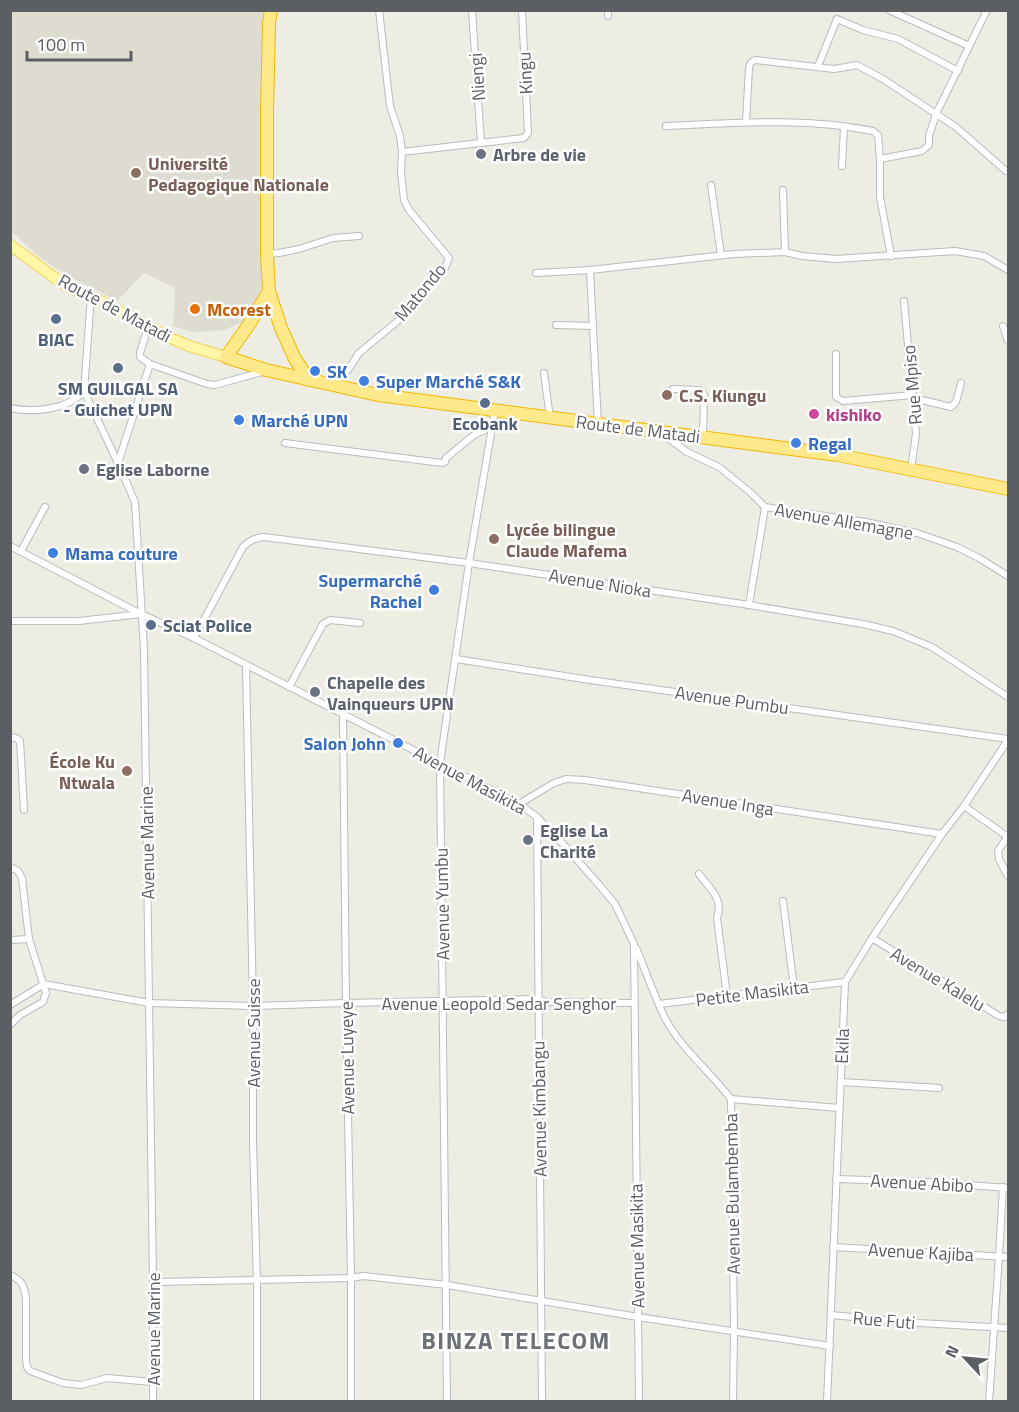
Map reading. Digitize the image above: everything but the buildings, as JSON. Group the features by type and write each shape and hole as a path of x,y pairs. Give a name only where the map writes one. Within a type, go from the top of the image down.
{"highway":[{"path":"271,10 267,101 269,291 281,328 295,359 309,380"},
{"path":"226,357 269,291"},
{"name":"Route de Matadi","path":"226,357 266,370 378,395 838,454 1008,489"}],"main road":[{"name":"Route de Matadi","path":"10,245 66,286 148,327 226,357"}],"street":[{"name":"Matondo","path":"330,385 348,370 359,352 399,320 445,268 449,258 409,210 404,200 400,172 402,152 400,136 390,106 379,10"},
{"name":"Niengi","path":"472,10 481,143"},
{"name":"Kingu","path":"481,143 524,138 528,133 522,10"},
{"path":"818,66 839,10"},
{"path":"889,10 969,46"},
{"path":"880,159 922,151 929,144 929,136 936,114 987,10"},
{"path":"837,19 863,30 898,39 958,71"},
{"path":"746,122 749,68 753,61 834,69 857,64 967,136 1006,171"},
{"path":"666,126 746,122 817,123 870,130 876,133 880,159 880,197 891,256"},
{"path":"842,165 844,127"},
{"path":"402,152 481,143"},
{"path":"711,185 722,255"},
{"path":"783,190 785,252"},
{"path":"267,254 298,249 333,238 359,236"},
{"path":"536,273 590,270 722,255 785,252 836,259 955,251 984,256 1008,270"},
{"path":"590,270 598,424"},
{"name":"Avenue Marine","path":"91,297 84,391 135,502 142,614 153,1401"},
{"name":"Rue Mpiso","path":"904,301 916,434 911,469"},
{"path":"556,325 593,326"},
{"path":"1003,326 1008,341"},
{"path":"148,327 140,357 150,364 215,385 266,370"},
{"path":"836,354 836,397 841,400 913,395 918,399 951,407 956,402 961,383"},
{"path":"118,463 150,364"},
{"path":"544,373 550,418"},
{"path":"673,388 699,390 705,394 704,437"},
{"path":"10,408 22,411 53,408 80,396 84,391"},
{"name":"Avenue Yumbu","path":"447,1401 440,763 469,563 495,411"},
{"path":"285,443 442,463 474,435 493,426"},
{"name":"Avenue Allemagne","path":"658,431 687,452 719,467 765,507 866,522 917,533 957,547 1008,576"},
{"path":"21,551 45,507"},
{"path":"749,605 765,507"},
{"name":"Avenue Nioka","path":"194,638 243,547 249,541 264,537 469,563 863,624 893,631 932,647 1008,697"},
{"name":"Avenue Masikita","path":"10,546 519,804 537,817 563,844 615,904 634,944 639,1401"},
{"path":"10,621 79,621 142,614"},
{"path":"289,687 324,624 330,620 360,623"},
{"name":"Avenue Pumbu","path":"456,659 1008,739"},
{"name":"Avenue Suisse","path":"246,665 253,1006 257,1401"},
{"name":"Avenue Luyeye","path":"343,714 351,1401"},
{"path":"10,737 20,741 24,810"},
{"name":"Ekila","path":"827,1401 845,982 872,938 1008,739"},
{"name":"Avenue Inga","path":"519,804 555,783 566,779 585,780 942,834"},
{"path":"964,806 1008,836 998,851 999,860 1008,876"},
{"name":"Avenue Kimbangu","path":"537,817 542,1401"},
{"path":"10,867 18,871 22,878 29,939 46,993 44,1002 20,1015 10,1025"},
{"path":"699,874 719,901 720,908 717,918 727,996"},
{"path":"783,901 794,988"},
{"name":"Avenue Kalelu","path":"872,938 999,1016 1007,1015"},
{"path":"10,940 29,939"},
{"name":"Avenue Bulambemba","path":"634,944 665,1019 700,1065 731,1099 734,1401"},
{"name":"Petite Masikita","path":"659,1004 845,982"},
{"path":"10,1005 44,984"},
{"name":"Avenue Leopold Sedar Senghor","path":"44,984 148,1003 253,1006 538,999 547,1002 634,1003"},
{"path":"841,1082 939,1089"},
{"path":"731,1099 839,1108"},
{"name":"Avenue Abibo","path":"836,1179 1006,1187"},
{"path":"989,1401 1006,1187"},
{"name":"Avenue Kajiba","path":"833,1247 1008,1257"},
{"path":"10,1275 23,1283 25,1288 26,1360 30,1371 63,1383 81,1385 107,1378 152,1382"},
{"path":"153,1282 257,1281 363,1276 447,1286 830,1346"},
{"name":"Rue Futi","path":"831,1315 1008,1328"}],"shaded area":[{"name":"Université Pedagogique Nationale","path":"10,11 263,11 261,288 254,307 242,322 224,330 193,332 173,326 175,288 144,273 117,301 63,273 37,255 11,231"}],"place":[{"name":"Arbre de vie","path":"481,154"},
{"name":"Université Pedagogique Nationale","path":"136,173"},
{"name":"Mcorest","path":"195,309"},
{"name":"BIAC","path":"56,319"},
{"name":"SM GUILGAL SA - Guichet UPN","path":"118,368"},
{"name":"SK","path":"315,371"},
{"name":"Super Marché S&K","path":"364,381"},
{"name":"C.S. Kiungu","path":"667,395"},
{"name":"Ecobank","path":"485,403"},
{"name":"kishiko","path":"814,414"},
{"name":"Marché UPN","path":"239,420"},
{"name":"Regal","path":"796,443"},
{"name":"Eglise Laborne","path":"84,469"},
{"name":"Lycée bilingue Claude Mafema","path":"494,539"},
{"name":"Mama couture","path":"53,553"},
{"name":"Supermarché Rachel","path":"434,590"},
{"name":"Sciat Police","path":"151,625"},
{"name":"Chapelle des Vainqueurs UPN","path":"315,692"},
{"name":"Salon John","path":"398,743"},
{"name":"École Ku Ntwala","path":"127,771"},
{"name":"Eglise La Charité","path":"528,840"}],"district":[{"name":"BINZA TELECOM","path":"516,1340"}]}
